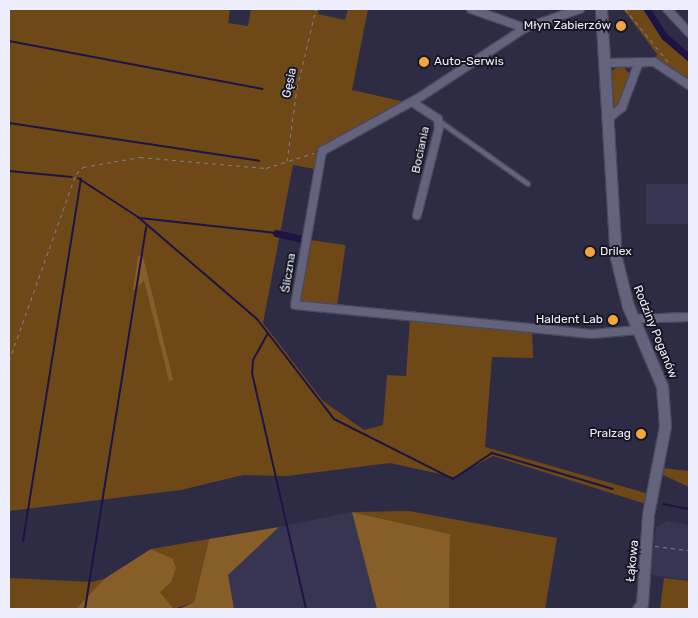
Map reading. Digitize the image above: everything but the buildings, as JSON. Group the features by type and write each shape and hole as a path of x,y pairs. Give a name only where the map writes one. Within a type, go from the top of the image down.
{"street":[{"path":"471,9 525,28"},
{"path":"321,153 412,102 525,28 580,9"},
{"name":"Rodziny Poganów","path":"601,9 606,63 616,258 635,324 662,386 665,436 648,514"},
{"path":"667,9 689,33"},
{"path":"609,118 622,106 639,62"},
{"path":"606,63 639,62 660,64 689,85"},
{"name":"Bociania","path":"412,102 438,119 417,214"},
{"name":"Śliczna","path":"321,153 295,305 592,334 635,324"},
{"path":"635,324 689,317"},
{"name":"Łąkowa","path":"638,609 648,545 648,514"}],"lane":[{"path":"438,119 528,184"}],"path":[{"name":"Gęsia","path":"287,162 297,88 316,9"},
{"path":"625,9 660,55 678,70"},
{"path":"9,362 76,174 83,167 140,157 242,168 266,168 321,153"},
{"path":"648,545 689,550"}],"shaded area":[{"path":"9,9 230,9 228,23 248,26 251,9 319,9 318,14 345,20 348,9 368,9 352,90 405,102 319,150 315,169 293,165 263,323 323,401 364,430 383,425 387,375 406,376 410,318 532,331 533,358 492,357 485,447 649,494 646,504 493,456 454,477 390,463 287,476 243,475 181,490 9,511","holes":["143,256 169,381 144,281 140,281"]},
{"path":"623,9 643,9 662,39 689,62 689,83 656,60 657,54"},
{"path":"643,9 651,9 667,34 689,53 689,62 662,39"},
{"path":"621,65 632,76 628,92 613,110 610,72"},
{"path":"646,184 689,184 689,224 646,224"},
{"path":"303,239 346,245 337,306 294,300"},
{"path":"138,256 143,256 173,380 169,381 144,281 133,291"},
{"path":"662,468 689,471 689,487 661,474"},
{"path":"409,511 557,538 545,609 449,609 450,534 352,512"},
{"path":"352,512 377,609 234,609 227,575 279,527"},
{"path":"352,512 450,534 449,609 377,609"},
{"path":"667,521 689,525 689,580 650,575 656,527"},
{"path":"279,527 228,575 234,609 179,609 194,602 209,539"},
{"path":"209,539 194,602 174,609 160,592 172,558 151,549"},
{"path":"151,549 172,558 176,568 171,582 160,592 174,609 76,609 104,579"},
{"path":"9,578 92,582 104,579 76,609 9,609"},
{"path":"664,578 689,581 689,609 660,609"}],"waterway":[{"path":"9,41 262,89"},
{"path":"9,123 259,161"},
{"path":"9,171 72,177"},
{"path":"78,178 138,217 257,319 334,419 453,479 492,453 613,489"},
{"path":"23,541 81,179"},
{"path":"140,218 276,233"},
{"path":"85,609 146,227"},
{"path":"276,233 303,239"},
{"path":"268,333 253,360 252,373 306,609"},
{"path":"663,504 689,509"}],"place":[{"name":"Młyn Zabierzów","path":"621,26"},
{"name":"Auto-Serwis","path":"424,62"},
{"name":"Drilex","path":"590,252"},
{"name":"Haldent Lab","path":"613,320"},
{"name":"Pralzag","path":"641,434"}]}
